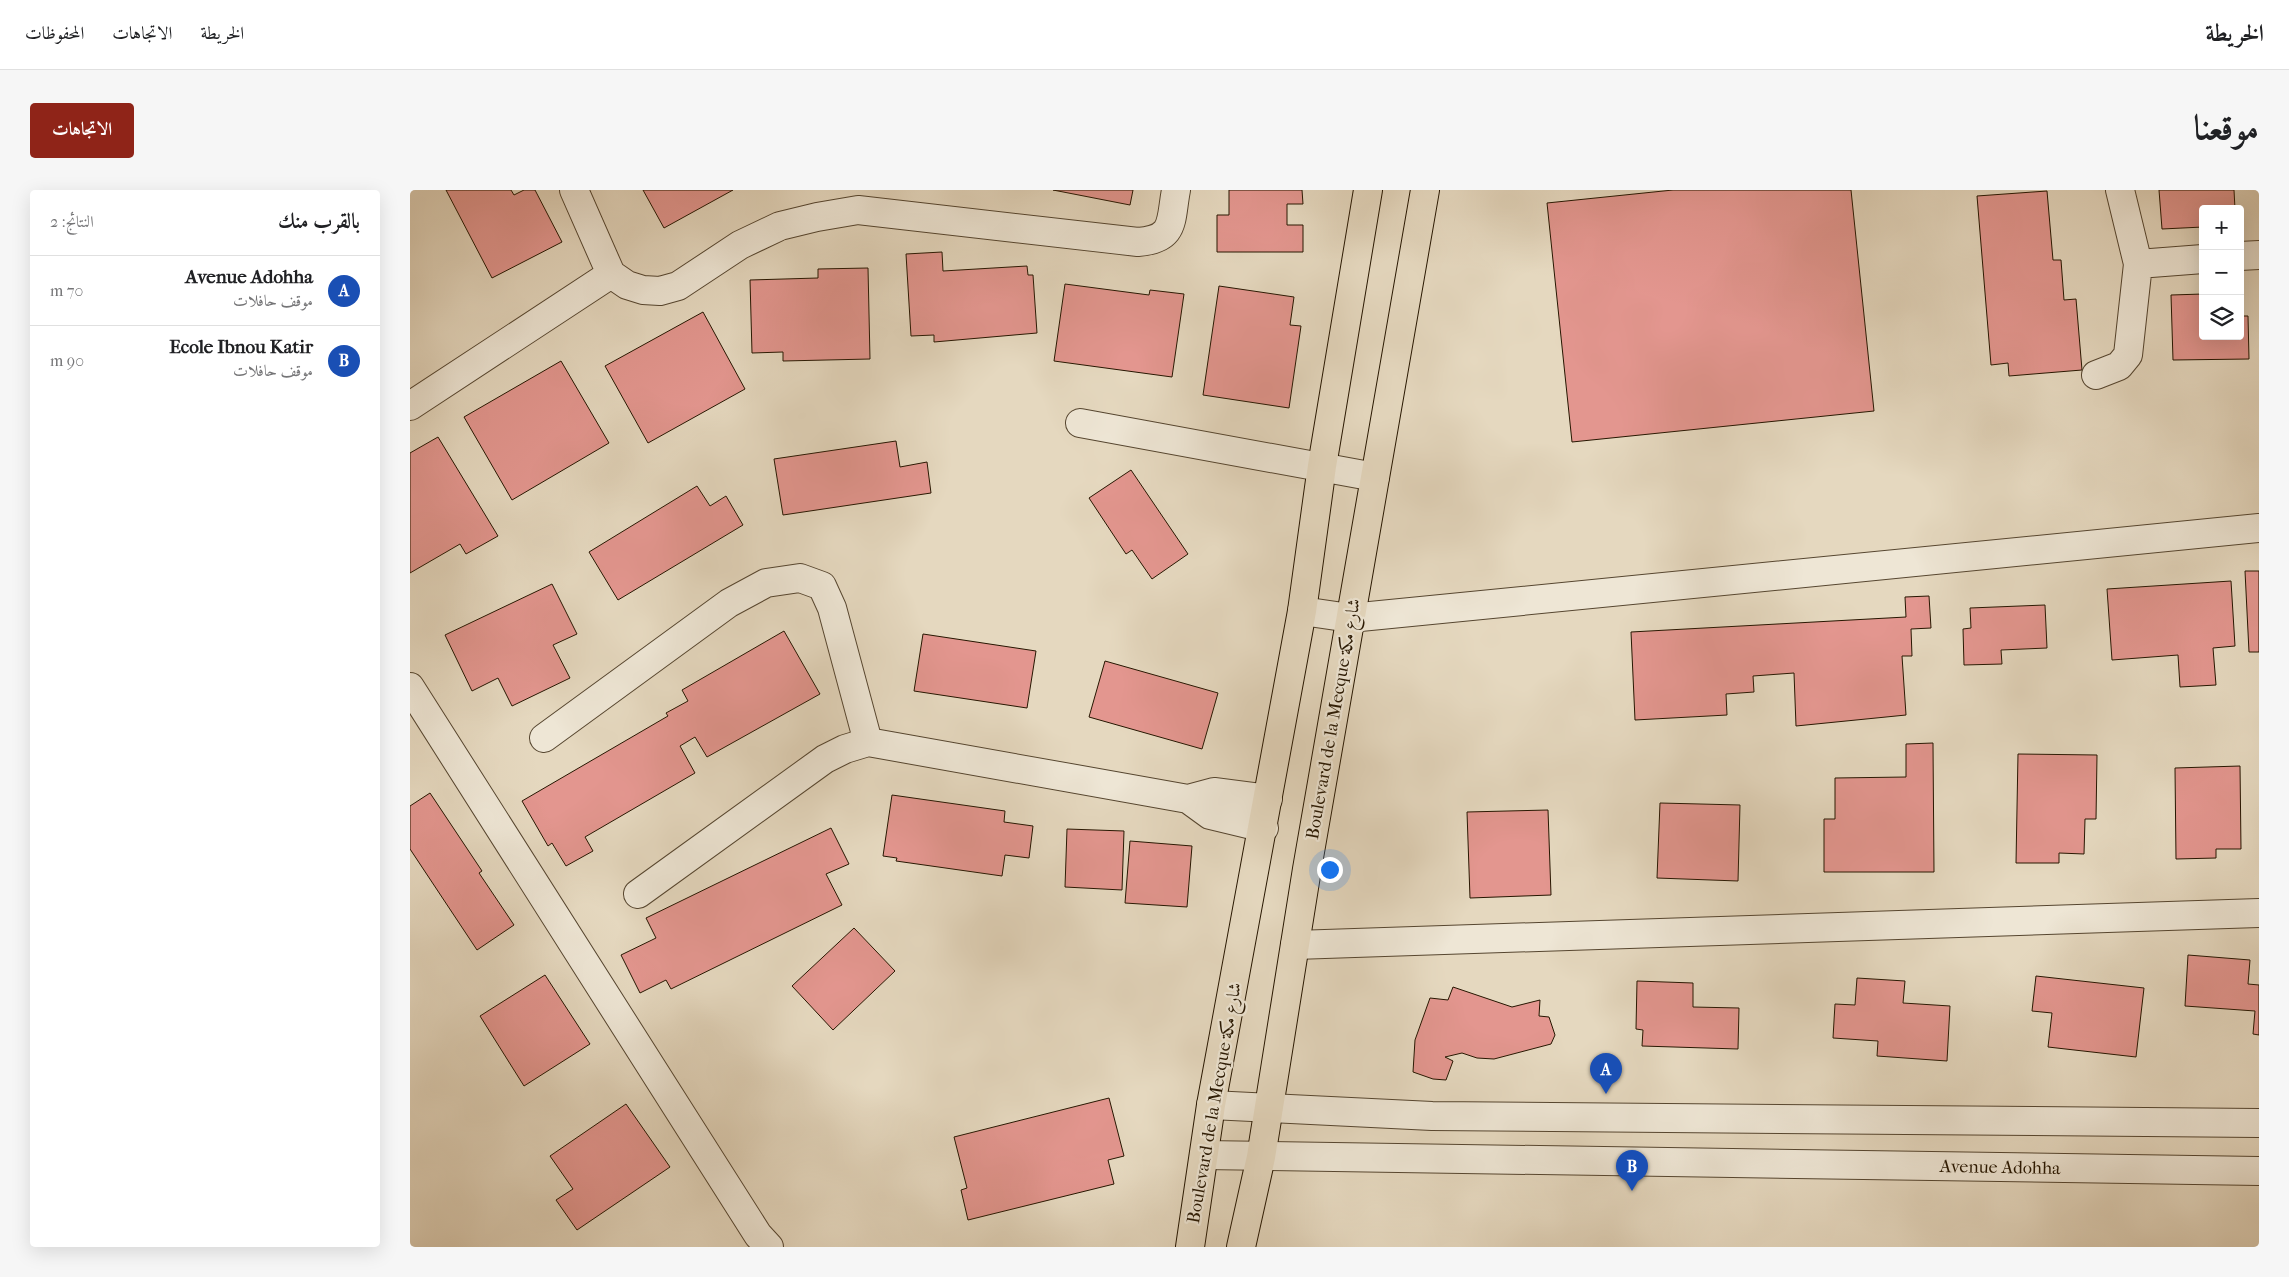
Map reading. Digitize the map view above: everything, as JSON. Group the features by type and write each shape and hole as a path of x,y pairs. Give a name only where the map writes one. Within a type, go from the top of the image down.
{"main road":[{"name":"Boulevard de la Mecque شارع مكة","path":"1190,1247 1211,1105 1264,828 1302,611 1322,466 1368,190"},
{"name":"Boulevard de la Mecque شارع مكة","path":"1241,1247 1261,1157 1350,618 1426,190"}],"street":[{"path":"574,190 611,274 627,285 643,290 660,291 678,286 740,245 780,226 858,210 1128,241 1152,241 1162,237 1169,229 1176,190"},
{"path":"2096,375 2119,366 2128,356 2138,264 2120,190"},
{"path":"2244,256 2259,255"},
{"path":"2138,264 2199,259"},
{"path":"410,406 611,274"},
{"path":"1080,423 1375,477"},
{"path":"1302,611 1350,618 2259,528"},
{"path":"544,738 729,603 766,583 800,578 822,586 832,608 868,742"},
{"path":"410,687 758,1235 769,1247"},
{"path":"638,894 825,759 845,749 868,742 1188,800 1210,815 1264,828"},
{"path":"1188,800 1220,792 1268,800"},
{"path":"1295,945 2259,913"},
{"path":"1211,1105 1432,1116 2259,1123"},
{"name":"Avenue Adohha","path":"1204,1155 2259,1171"}],"building":[{"path":"446,190 511,190 514,195 524,190 535,190 562,242 492,278"},
{"path":"643,190 733,190 664,228"},
{"path":"1053,190 1133,190 1130,205"},
{"path":"1229,190 1302,190 1303,204 1287,204 1287,225 1303,225 1303,252 1217,252 1217,215 1229,215"},
{"path":"1673,190 1851,190 1874,411 1572,442 1547,203"},
{"path":"2159,190 2234,190 2235,205 2199,205 2199,227 2162,229"},
{"path":"2047,191 2053,260 2061,260 2064,300 2076,299 2082,370 2009,376 2008,363 1991,365 1977,196"},
{"path":"942,252 943,271 1027,266 1028,275 1033,275 1037,333 934,342 934,335 911,336 906,254"},
{"path":"868,268 870,359 783,361 783,352 752,353 750,280 818,278 818,269"},
{"path":"1065,284 1149,295 1150,290 1184,294 1172,377 1054,361"},
{"path":"1219,286 1294,297 1290,325 1301,326 1289,408 1203,395"},
{"path":"2199,294 2199,340 2244,340 2244,316 2248,316 2249,359 2173,360 2171,295"},
{"path":"703,312 745,389 648,443 605,366"},
{"path":"561,361 609,443 512,500 464,417"},
{"path":"438,437 498,536 466,554 460,544 410,573 410,453"},
{"path":"896,441 900,467 927,462 931,493 783,515 774,459"},
{"path":"1131,470 1188,554 1152,579 1132,550 1126,554 1089,498"},
{"path":"697,486 710,506 726,496 743,525 618,600 589,552"},
{"path":"2245,571 2259,571 2259,652 2249,652"},
{"path":"2231,581 2235,646 2213,648 2216,685 2180,687 2178,655 2112,660 2107,589"},
{"path":"552,584 577,634 553,645 570,678 512,706 498,678 472,691 445,635"},
{"path":"1929,596 1931,628 1911,629 1912,656 1902,656 1906,715 1796,726 1794,673 1753,676 1754,692 1726,694 1727,715 1635,720 1631,632 1906,617 1905,597"},
{"path":"2045,605 2047,648 2001,650 2002,664 1964,665 1963,629 1971,628 1970,608"},
{"path":"784,631 820,694 707,757 695,737 680,746 695,773 585,837 593,851 566,866 552,843 548,846 522,801 668,716 666,713 688,701 682,690"},
{"path":"923,634 1036,651 1027,708 914,691"},
{"path":"1105,661 1218,693 1202,749 1089,717"},
{"path":"1933,743 1934,872 1824,872 1824,819 1835,819 1835,778 1906,777 1906,744"},
{"path":"2018,754 2097,755 2096,819 2085,819 2084,854 2059,853 2059,863 2016,863"},
{"path":"2240,766 2241,849 2216,849 2216,858 2176,859 2175,768"},
{"path":"430,793 482,871 479,873 514,925 477,950 410,849 410,806"},
{"path":"892,795 1005,811 1004,822 1033,826 1029,858 1005,855 1002,876 896,861 897,858 883,856"},
{"path":"1660,803 1740,805 1738,881 1657,878"},
{"path":"1548,810 1551,895 1470,898 1467,812"},
{"path":"831,828 849,864 826,874 842,905 671,989 666,980 640,993 621,955 656,938 646,918"},
{"path":"1067,829 1124,831 1122,890 1065,887"},
{"path":"1130,841 1192,846 1187,907 1125,903"},
{"path":"854,928 895,971 833,1030 792,986"},
{"path":"2188,955 2250,960 2248,984 2259,985 2259,1035 2253,1034 2255,1011 2185,1006"},
{"path":"545,975 590,1044 524,1086 480,1016"},
{"path":"2036,976 2144,988 2136,1057 2048,1047 2052,1013 2032,1011"},
{"path":"1857,978 1905,981 1903,1003 1950,1006 1947,1061 1877,1056 1878,1041 1833,1038 1835,1004 1855,1005"},
{"path":"1637,981 1693,983 1693,1007 1739,1008 1738,1049 1642,1046 1643,1030 1636,1029"},
{"path":"1453,987 1512,1007 1540,1000 1539,1016 1549,1017 1555,1035 1551,1044 1494,1059 1477,1058 1462,1053 1445,1057 1453,1061 1446,1080 1433,1079 1413,1072 1415,1040 1430,998 1448,1000"},
{"path":"1109,1098 1124,1156 1108,1160 1114,1184 968,1220 961,1190 967,1188 954,1137"},
{"path":"626,1104 670,1167 577,1230 556,1200 573,1189 550,1156"}],"place":[{"name":"Avenue Adohha","path":"1606,1094"},
{"name":"Ecole Ibnou Katir","path":"1632,1191"}]}
